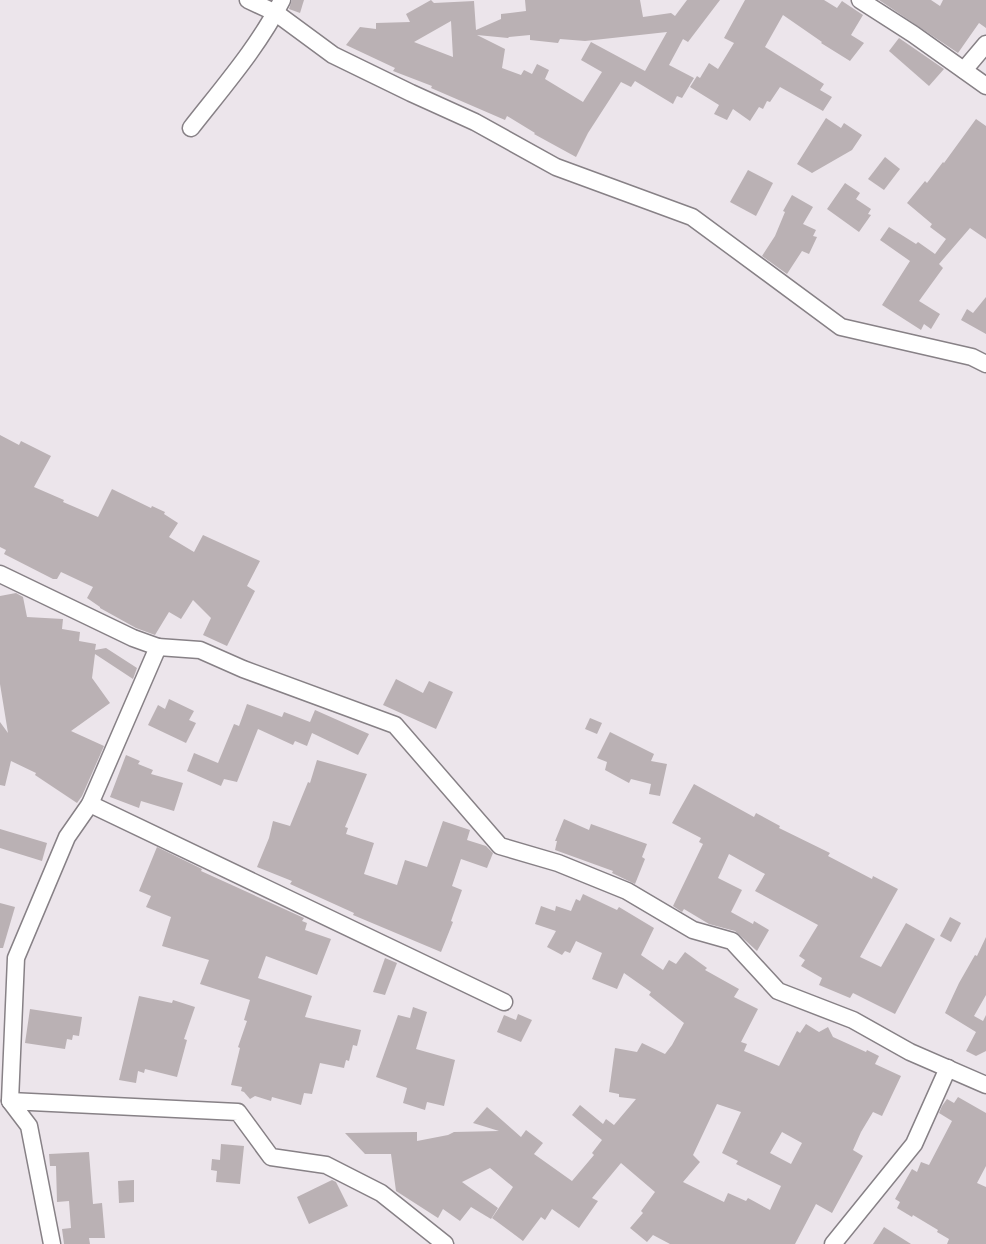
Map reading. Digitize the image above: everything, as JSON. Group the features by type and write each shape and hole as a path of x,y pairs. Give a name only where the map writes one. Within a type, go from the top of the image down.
{"street":[{"path":"249,0 279,6 333,55 475,122 556,167 692,217 841,327 972,357 986,364"},
{"path":"860,0 986,86"},
{"path":"191,128 233,75 279,6"},
{"path":"964,70 986,44"},
{"path":"0,574 133,638 158,647 200,650 243,669 395,725 500,846 558,863 627,891 693,930 732,941 778,991 853,1020 910,1052 986,1085"},
{"path":"52,1244 29,1126 10,1101 16,958 67,837 90,804 158,647"},
{"path":"90,804 504,1002"},
{"path":"833,1244 914,1144 948,1068"},
{"path":"10,1101 238,1112 271,1157 326,1165 381,1193 445,1244"}],"building":[{"path":"292,0 304,0 300,13 289,9"},
{"path":"431,0 434,3 474,1 476,30 501,19 501,14 526,11 525,0 640,0 643,17 671,13 675,16 687,0 720,0 688,42 683,39 669,65 694,78 682,98 677,96 673,104 635,81 631,87 621,82 588,133 576,157 507,116 505,120 431,88 432,86 393,71 395,68 346,45 360,27 376,29 376,23 410,22 406,14","holes":["451,21 453,57 414,42","667,32 645,71 591,42 581,60 602,72 583,102 545,79 549,70 537,64 532,74 524,70 521,75 502,68 505,49 477,35 508,38 530,35 530,40 558,43 560,39 585,41"]},
{"path":"745,0 824,0 837,8 842,1 863,15 851,35 864,43 850,61 783,15 765,47 824,84 820,90 832,97 823,111 780,87 763,109 759,107 750,121 733,109 727,120 714,114 719,105 690,87 697,76 700,78 709,63 718,69 734,43 724,38"},
{"path":"879,0 931,0 940,6 943,0 986,0 986,28 979,23 958,53"},
{"path":"899,38 944,69 929,86 889,51"},
{"path":"826,118 841,128 844,123 862,135 852,150 812,173 797,164"},
{"path":"976,119 986,126 986,239 970,228 939,264 943,268 919,301 940,314 931,329 924,324 921,330 882,305 910,261 880,240 889,227 935,254 946,239 930,227 932,224 907,203 944,163"},
{"path":"885,157 900,169 884,190 868,179"},
{"path":"748,170 773,183 756,216 730,202"},
{"path":"845,183 860,193 856,199 871,209 868,214 871,215 859,232 827,209"},
{"path":"792,195 813,207 803,224 816,230 813,236 817,237 809,254 802,251 787,274 762,256 775,236 785,212 783,211"},
{"path":"986,297 986,334 961,320 967,309 973,313"},
{"path":"0,435 19,445 21,441 51,456 34,487 64,500 63,502 98,517 112,489 151,508 152,506 165,512 164,514 178,523 169,537 194,552 203,535 260,561 247,586 255,591 227,646 203,635 211,618 193,600 181,619 169,612 155,635 136,628 87,598 93,587 61,572 57,579 53,579 4,554 6,550 0,547"},
{"path":"16,593 23,597 27,617 63,619 62,629 80,632 79,641 96,644 95,650 106,648 137,668 133,679 95,654 92,678 110,703 71,731 104,746 77,803 35,775 36,773 11,761 5,786 0,785 0,722 8,733 0,684 0,596"},
{"path":"396,679 423,693 429,681 453,692 436,729 383,705"},
{"path":"169,699 194,711 189,720 196,723 186,743 148,725 158,705 165,709"},
{"path":"247,704 282,717 284,712 310,722 315,710 369,734 358,755 312,733 307,746 295,741 293,745 258,729 237,782 224,779 221,786 187,771 194,753 218,763 234,724 239,726"},
{"path":"590,718 602,723 597,734 585,729"},
{"path":"610,732 654,754 651,761 667,764 660,796 649,794 651,784 631,779 629,783 605,770 607,762 597,758"},
{"path":"126,755 140,761 138,764 153,770 151,774 183,783 174,811 141,801 139,808 110,797"},
{"path":"317,760 367,774 345,827 348,828 346,834 374,843 364,874 397,885 405,860 427,867 443,821 470,830 467,840 486,846 493,853 487,868 461,859 452,886 462,890 441,952 353,915 354,913 290,884 292,881 257,867 269,838 273,821 290,826 308,782 310,783"},
{"path":"694,784 754,817 756,813 780,826 779,828 830,853 828,856 872,879 873,876 898,889 860,957 881,967 906,923 935,939 895,1014 853,993 850,998 819,985 822,978 801,966 805,960 799,956 818,925 755,891 765,874 729,854 718,878 742,890 731,912 769,930 757,951 735,931 709,924 684,909 682,912 673,906 703,844 699,842 701,838 672,823"},
{"path":"564,819 589,830 591,824 647,844 642,857 645,859 635,884 612,873 613,871 555,850 557,841 555,841"},
{"path":"0,829 47,843 42,861 0,848"},
{"path":"157,847 202,869 201,871 304,918 302,921 307,923 305,930 331,939 317,975 266,956 258,978 312,996 305,1017 361,1030 357,1046 353,1045 349,1061 346,1060 344,1068 320,1063 312,1094 304,1093 301,1105 272,1097 271,1101 255,1096 250,1099 241,1091 242,1087 231,1085 250,1000 200,984 209,960 162,946 171,917 146,907 151,896 139,891"},
{"path":"583,894 617,910 619,907 654,928 641,955 663,970 669,960 676,964 685,952 707,968 705,970 739,989 734,997 758,1009 741,1042 747,1044 744,1051 779,1066 797,1031 800,1033 806,1024 819,1032 828,1027 833,1037 879,1056 875,1064 901,1076 882,1116 873,1112 861,1132 853,1150 863,1156 832,1213 816,1204 795,1244 670,1244 653,1235 647,1242 630,1228 643,1213 641,1211 655,1192 621,1163 592,1198 598,1201 579,1228 552,1209 545,1220 541,1217 523,1241 492,1218 513,1187 490,1168 462,1182 498,1208 491,1219 471,1207 460,1221 443,1209 438,1218 396,1191 391,1154 365,1154 345,1133 417,1132 417,1141 454,1132 499,1131 473,1123 487,1107 521,1137 526,1130 543,1143 534,1154 572,1181 594,1155 592,1153 602,1140 572,1115 580,1105 603,1124 606,1119 614,1125 636,1099 619,1097 619,1094 609,1092 615,1048 637,1052 642,1043 665,1054 684,1023 649,995 651,992 624,973 617,989 592,979 602,953 576,941 570,953 565,951 562,955 547,947 556,931 535,924 541,906 555,911 556,906 571,911 576,899 580,901","holes":["717,1104 741,1112 722,1153 738,1161 736,1164 781,1186 770,1210 748,1198 746,1201 728,1193 724,1202 683,1182 700,1162 693,1155","782,1132 802,1143 791,1164 770,1153"]},
{"path":"0,903 15,907 3,948 0,948"},
{"path":"950,917 961,923 951,942 940,936"},
{"path":"986,937 986,995 974,1016 983,1021 986,1015 986,1051 976,1056 966,1051 976,1032 945,1013 959,983 975,955 977,956"},
{"path":"385,958 397,963 385,995 373,992"},
{"path":"139,996 172,1003 173,1000 195,1007 184,1039 187,1040 177,1077 145,1069 144,1073 138,1071 136,1083 119,1080"},
{"path":"413,1007 427,1012 416,1049 455,1060 444,1106 427,1102 425,1110 403,1103 407,1088 376,1077 398,1015 410,1018"},
{"path":"30,1009 82,1017 79,1036 73,1035 72,1040 67,1039 65,1049 25,1043"},
{"path":"518,1014 532,1020 521,1042 497,1032 504,1015 516,1020"},
{"path":"958,1097 986,1113 986,1166 977,1183 986,1187 986,1244 947,1244 949,1239 937,1232 938,1230 897,1208 900,1202 895,1199 912,1169 917,1172 921,1162 929,1165 952,1121 939,1113 947,1099 954,1103"},
{"path":"221,1144 244,1146 240,1184 216,1182 217,1171 211,1170 212,1159 220,1160"},
{"path":"89,1152 93,1204 102,1203 105,1238 89,1238 90,1244 64,1244 62,1229 71,1228 69,1201 57,1202 56,1166 50,1166 49,1154"},
{"path":"134,1180 134,1202 119,1203 118,1181"},
{"path":"332,1180 336,1182 348,1206 309,1224 297,1197"},
{"path":"884,1227 911,1244 873,1244"}]}
